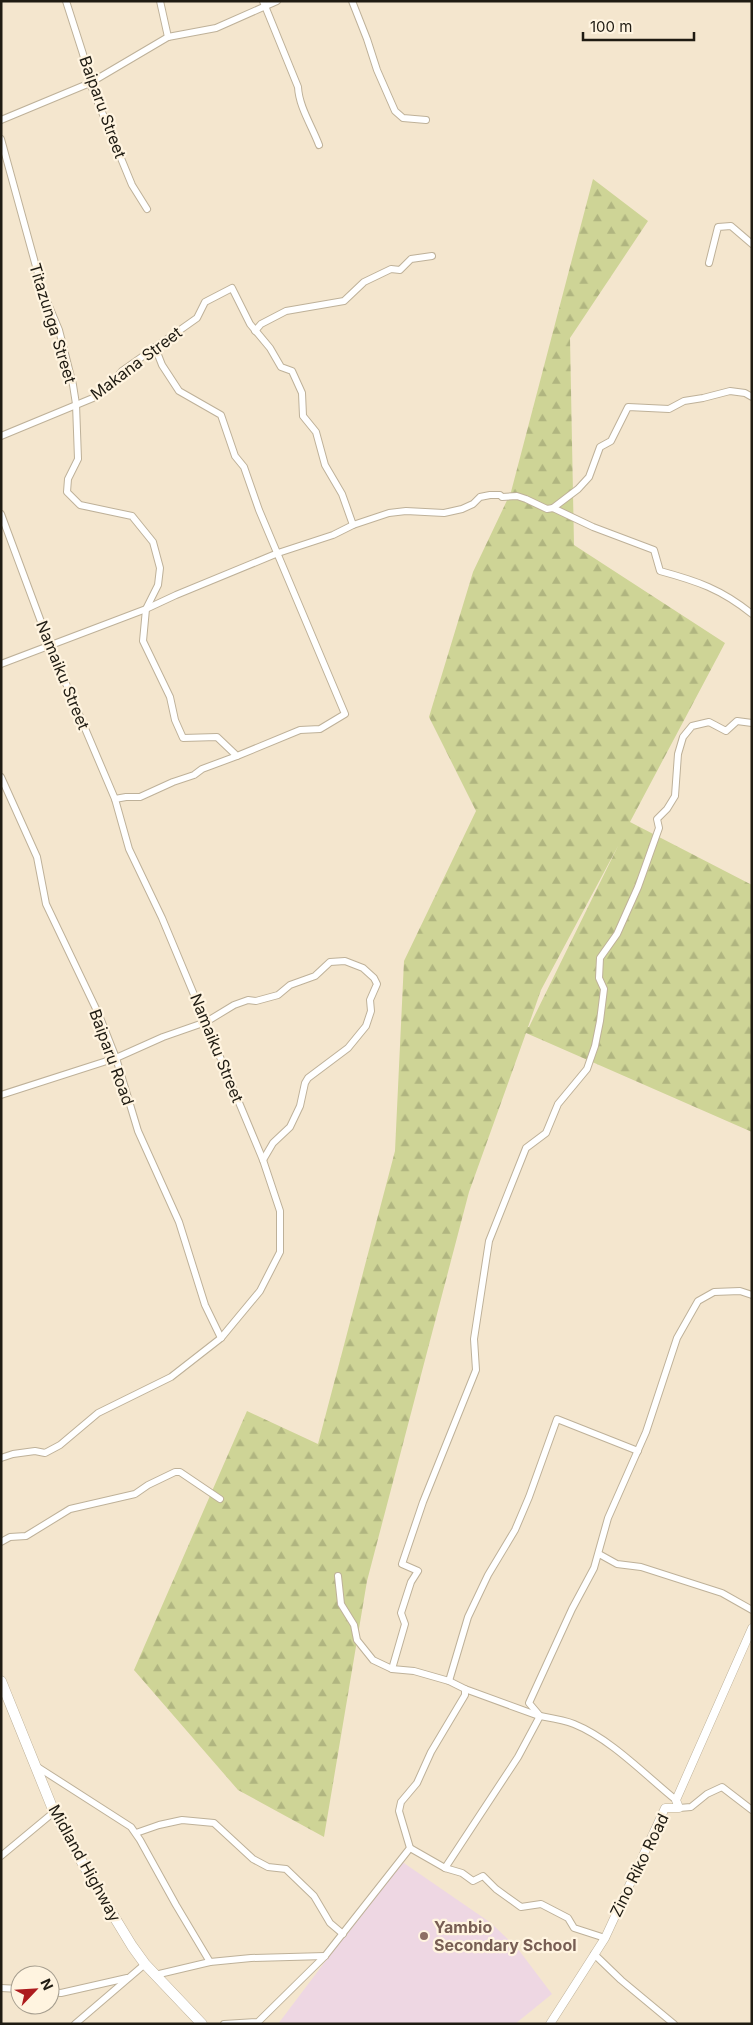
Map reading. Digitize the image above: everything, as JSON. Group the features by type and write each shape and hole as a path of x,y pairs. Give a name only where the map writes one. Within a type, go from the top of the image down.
{"main road":[{"name":"Midland Highway","path":"1,1681 54,1812 96,1887 144,1964 202,2024"}],"street":[{"name":"Baiparu Street","path":"66,1 90,83 132,185 147,209"},
{"path":"160,1 168,37"},
{"path":"1,120 90,83 168,37 216,28 264,4 278,1"},
{"path":"352,1 385,91 395,112 403,118 426,120"},
{"path":"264,4 298,86 298,99 319,145"},
{"name":"Titazunga Street","path":"1,139 43,292 59,330 73,385 76,404 78,459 68,479 67,492 80,505 132,516 153,542 160,568 158,585 146,609 143,641 170,697 175,720 184,738 217,737 237,756"},
{"path":"709,263 718,227 731,226 752,244"},
{"path":"353,525 342,494 325,464 316,432 303,416 302,393 292,371 281,367 270,348 255,331 261,324 286,310 344,301 364,282 391,269 400,270 411,259 432,256"},
{"name":"Makana Street","path":"1,436 93,398 107,389 122,371 197,318 205,302 232,288 255,331"},
{"path":"115,799 126,796 140,797 194,775 202,769 300,730 320,730 345,714 259,510 244,467 235,456 221,414 179,391 162,365 154,347"},
{"path":"1,664 146,609 278,553 333,535 353,525 389,513 406,511 444,513 473,504 480,497 490,495 500,495 502,497 517,496 526,498 547,509 553,508 578,489 589,477 600,448 611,441 628,407 669,409 684,401 703,398 730,390 745,393 752,397"},
{"path":"553,508 593,527 654,550 660,571 702,583 733,599 752,614"},
{"name":"Namaiku Street","path":"1,514 50,646 115,799 129,849 162,918 206,1022 263,1160 280,1211 280,1252 260,1291 221,1338 171,1377 98,1412 60,1444 45,1453 35,1451 1,1458"},
{"path":"392,1669 405,1624 401,1612 411,1582 418,1571 402,1564 423,1502 476,1370 474,1339 489,1241 526,1148 546,1134 558,1104 587,1069 595,1046 604,989 599,978 600,958 617,934 638,887 659,828 657,820 675,796 678,754 683,737 692,726 709,722 726,731 737,721 752,724"},
{"name":"Baiparu Road","path":"1,777 37,857 46,904 99,1015 116,1058 138,1131 179,1222 204,1305 221,1338"},
{"path":"1,1095 116,1058 163,1037 206,1022 234,1005 248,1000 256,1001 278,995 290,985 315,976 330,962 345,961 363,968 374,978 377,984 370,1000 371,1010 366,1026 348,1048 308,1078 305,1083 300,1106 290,1127 273,1143 263,1160"},
{"path":"540,1716 530,1703 572,1609 594,1568 608,1518 638,1451 677,1338 698,1301 714,1292 740,1291 752,1295"},
{"path":"449,1681 468,1617 488,1575 515,1530 557,1419 638,1451"},
{"path":"1,1542 10,1537 26,1536 70,1509 135,1494 148,1485 175,1472 180,1472 220,1499"},
{"path":"599,1554 616,1564 641,1567 722,1593 752,1610"},
{"path":"338,1576 341,1604 354,1625 357,1640 373,1660 392,1669 414,1671 449,1681 465,1689 540,1716 574,1724 616,1750 676,1800"},
{"name":"Zino Riko Road","path":"550,2024 605,1938 665,1808 679,1808 676,1800 752,1628"},
{"path":"465,1689 466,1695 431,1752 417,1783 401,1802 399,1811 410,1848 445,1868 462,1873 473,1881 483,1876 496,1889 521,1907 542,1904 568,1918 574,1928 605,1938"},
{"path":"445,1868 518,1757 540,1716"},
{"path":"36,1766 131,1826 210,1962"},
{"path":"679,1808 691,1807 707,1794 722,1787 752,1810"},
{"path":"1,1856 54,1812"},
{"path":"136,1833 182,1820 214,1823 253,1859 268,1867 286,1869 314,1896 330,1923 343,1934"},
{"path":"224,2024 258,2022 325,1956 410,1848"},
{"path":"594,1954 621,1980 674,2024"},
{"path":"155,1975 210,1962 251,1958 325,1956"},
{"path":"75,2024 144,1964"},
{"path":"60,1993 128,1978"}],"shaded area":[{"name":"Yambio Secondary School","path":"401,1861 491,1923 518,1949 552,1994 515,2024 278,2024"}],"green space":[{"path":"593,179 648,221 570,338 574,545 725,643 630,822 752,885 752,1132 526,1033 469,1192 367,1581 324,1837 238,1790 134,1670 247,1411 318,1444 395,1151 404,961 476,811 429,717 473,572 511,492","holes":["618,846 529,1027 541,990"]}],"place":[{"name":"Yambio Secondary School","path":"424,1936"}]}
